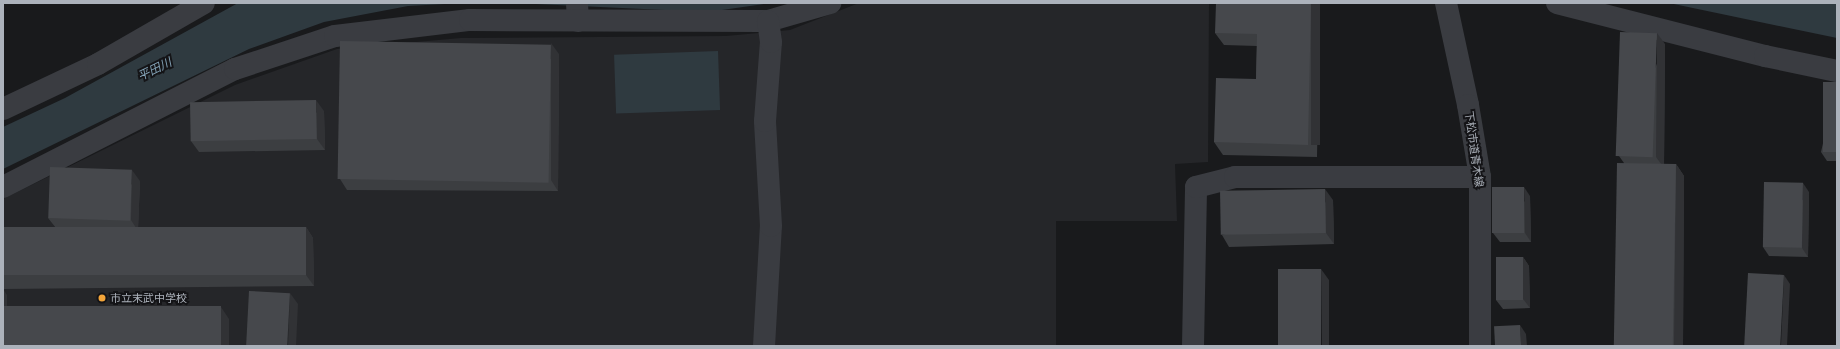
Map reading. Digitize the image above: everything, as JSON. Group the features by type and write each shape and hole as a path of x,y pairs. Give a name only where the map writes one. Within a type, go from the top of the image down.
{"street":[{"path":"3,109 98,64 204,3"},
{"path":"3,187 235,70 335,36 470,20 578,11 768,21 830,3"},
{"name":"下松市道青木線","path":"1446,3 1468,105 1480,177 1480,346"},
{"path":"1557,3 1765,56 1837,71"},
{"path":"764,346 771,226 765,121 771,42 768,21"},
{"path":"1194,346 1196,187 1235,177 1480,177"}],"shaded area":[{"path":"859,3 1209,3 1208,162 1175,164 1177,221 1056,221 1056,346 3,346 3,199 235,85 337,49 461,38 726,36 790,30"}],"water":[{"name":"平田川","path":"238,3 463,3 408,6 324,22 249,49 3,169 3,127 65,98"},
{"path":"514,3 771,3 708,12"},
{"path":"1669,3 1837,3 1837,38"},
{"path":"718,51 720,110 616,114 614,55"}],"building":[{"path":"1216,3 1311,3 1308,145 1214,142 1216,78 1256,79 1257,34 1215,33"},
{"path":"1620,32 1657,33 1653,157 1616,156"},
{"path":"340,41 551,45 549,183 338,179"},
{"path":"1823,82 1837,82 1837,152 1823,152"},
{"path":"316,100 317,139 191,141 190,102"},
{"path":"1617,163 1676,164 1673,346 1614,346"},
{"path":"50,167 132,170 130,221 48,218"},
{"path":"1764,182 1803,183 1802,248 1763,247"},
{"path":"1492,187 1524,187 1524,233 1492,233"},
{"path":"1325,189 1326,233 1221,235 1220,191"},
{"path":"3,227 306,227 306,275 3,275"},
{"path":"1496,257 1523,257 1523,300 1496,300"},
{"path":"1278,269 1321,269 1321,346 1278,346"},
{"path":"1748,273 1784,275 1780,346 1744,346"},
{"path":"249,291 290,293 287,346 246,346"},
{"path":"3,306 221,306 221,346 3,346"},
{"path":"1520,325 1521,346 1495,346 1494,326"}],"place":[{"name":"市立末武中学校","path":"102,298"}]}
